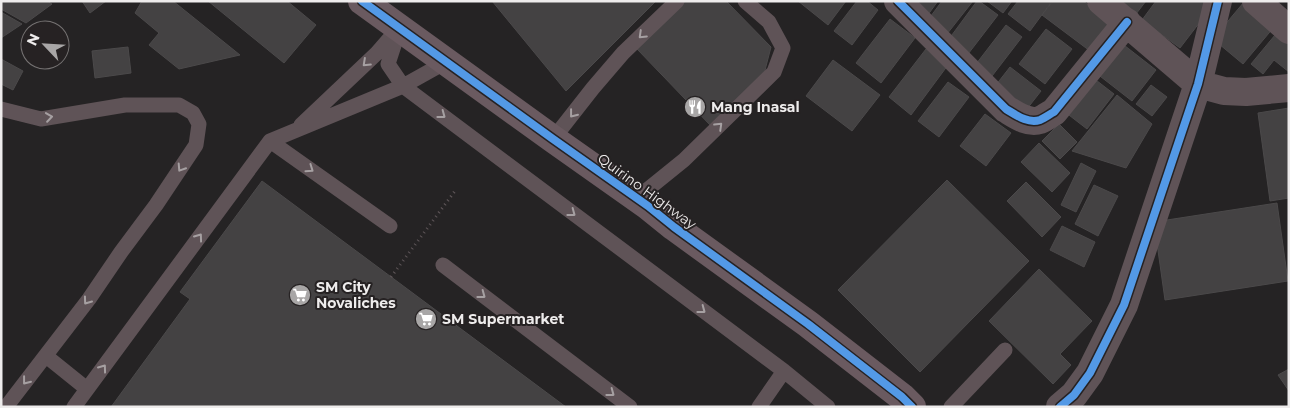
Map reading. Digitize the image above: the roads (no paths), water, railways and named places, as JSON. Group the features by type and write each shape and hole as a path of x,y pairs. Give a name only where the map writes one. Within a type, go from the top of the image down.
{"main road":[{"name":"Quirino Highway","path":"362,1 637,198 808,324 902,397 912,407"}],"street":[{"path":"898,1 1006,109 1028,120 1038,120 1054,112 1126,22"},
{"path":"1101,1 1198,84 1224,90 1246,92 1289,88"},
{"path":"1060,407 1074,395 1090,373 1124,304 1198,84 1218,1"},
{"path":"1256,1 1289,30"}],"lane":[{"path":"553,139 623,53 677,1"},
{"path":"637,198 684,160 774,72 783,48 769,22 745,1"},
{"path":"400,27 388,64 403,86 784,371 828,407"},
{"path":"294,132 377,53 400,27"},
{"path":"74,407 270,141 403,86 446,62"},
{"path":"1,109 41,119 125,105 179,105 193,113 199,124 196,145 156,205 89,299 6,407"},
{"path":"270,141 390,226"},
{"path":"443,266 630,407"},
{"path":"951,407 1005,350"},
{"path":"46,356 87,389"},
{"path":"760,407 784,371"}],"place":[{"name":"Mang Inasal","path":"695,107"},
{"name":"SM City Novaliches","path":"300,295"},
{"name":"SM Supermarket","path":"426,319"}]}
